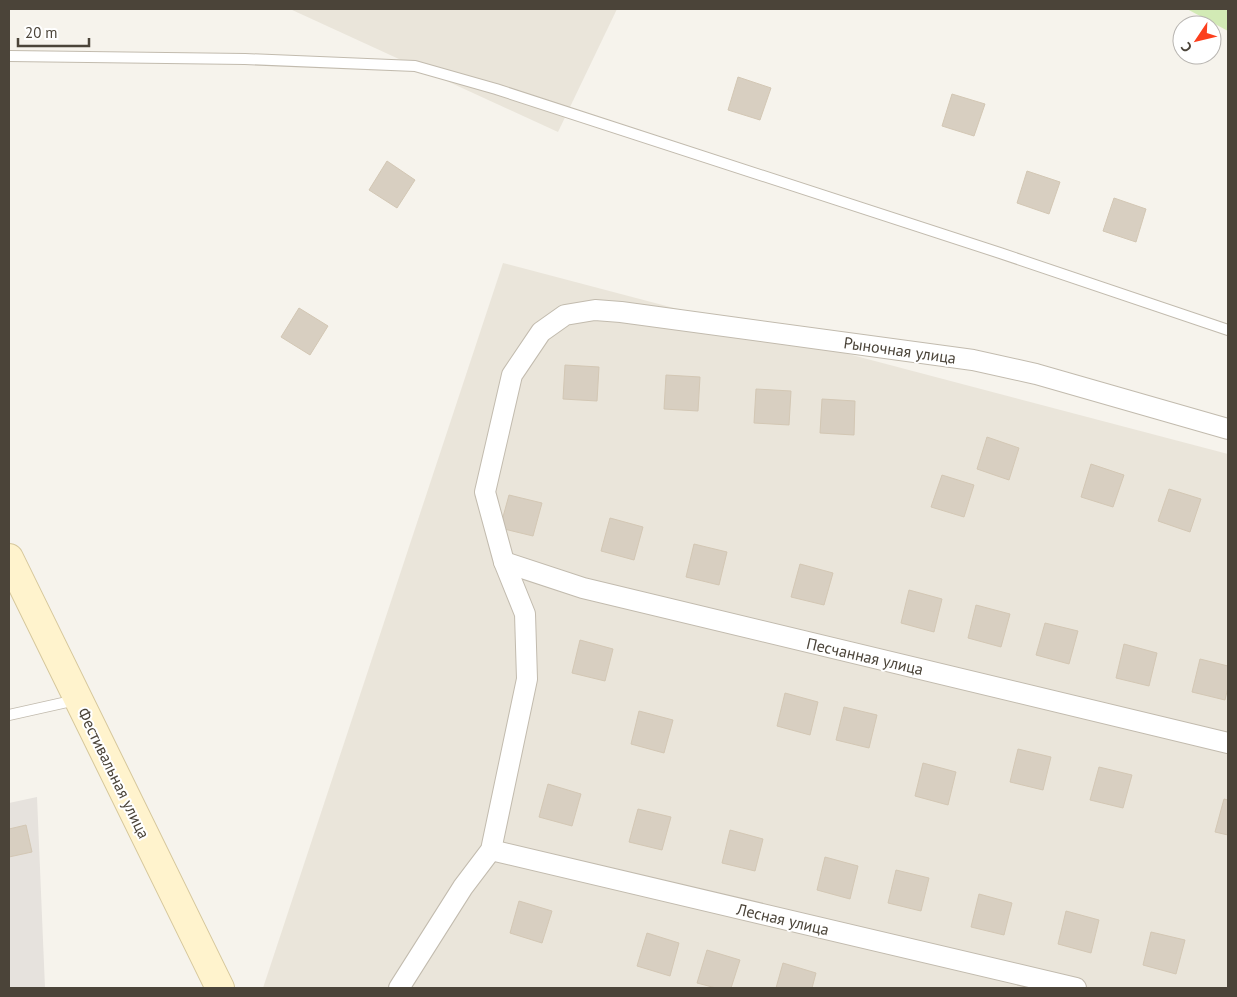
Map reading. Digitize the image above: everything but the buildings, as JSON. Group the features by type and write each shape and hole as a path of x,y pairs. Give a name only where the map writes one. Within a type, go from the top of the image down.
{"street":[{"name":"Рыночная улица","path":"504,562 485,492 512,375 541,332 565,315 595,310 621,312 973,360 1036,374 1228,429"},
{"name":"Фестивальная улица","path":"9,558 220,988"},
{"name":"Песчанная улица","path":"504,562 583,588 1228,743"},
{"path":"399,988 463,887 491,850 527,679 525,614 504,562"},
{"name":"Лесная улица","path":"491,850 1076,988"}],"lane":[{"path":"9,56 245,59 415,66 496,89 991,250 1228,330"},
{"path":"9,714 77,699"}],"shaded area":[{"path":"290,9 617,9 558,132"},
{"path":"503,263 1228,454 1228,988 263,988"},
{"path":"37,797 45,988 9,988 9,803"}],"green space":[{"path":"1187,9 1228,9 1228,31 1222,28 1222,15 1198,15"}]}
